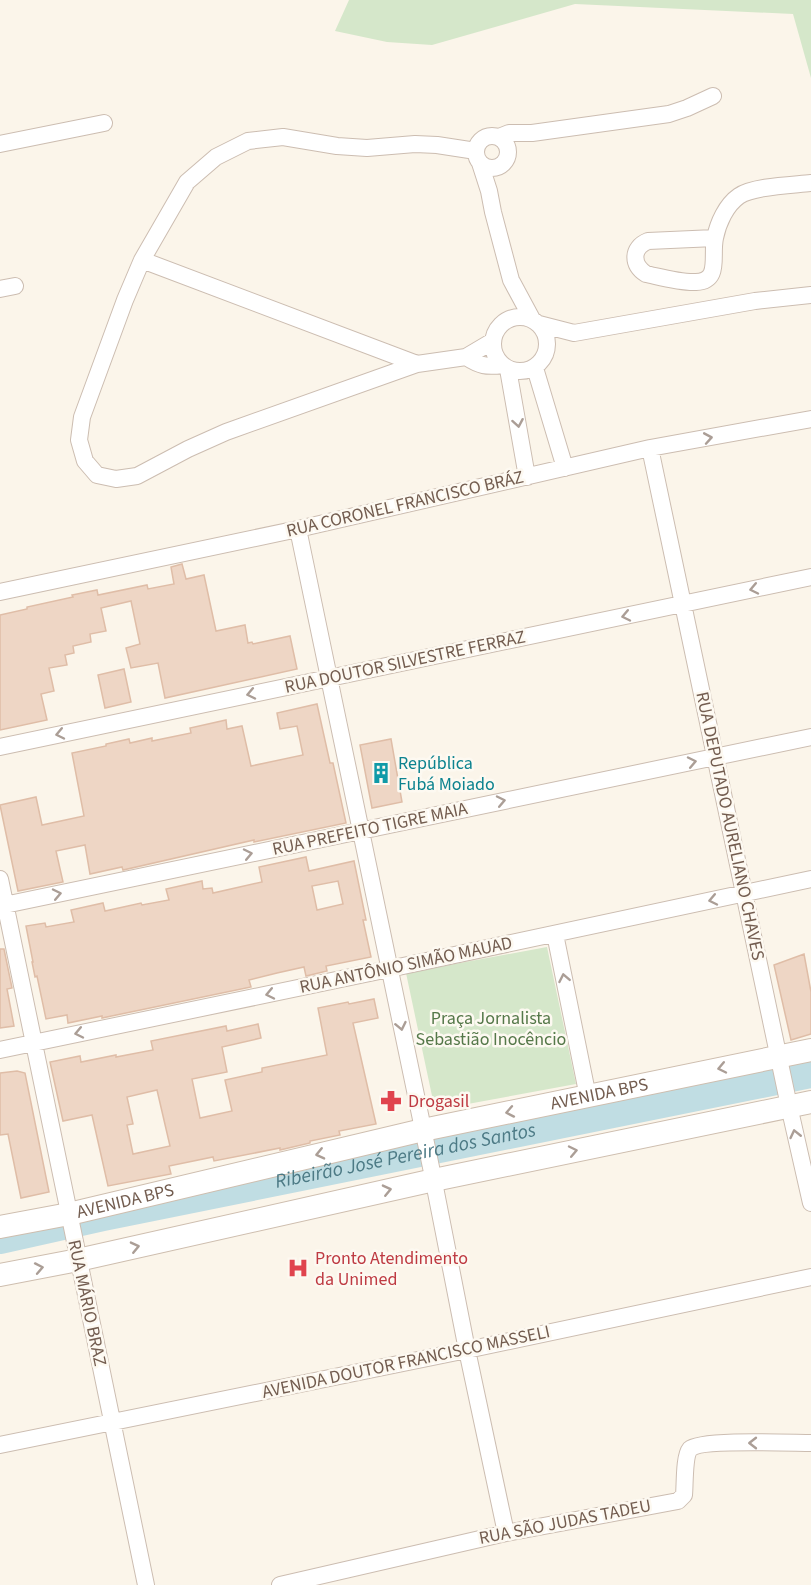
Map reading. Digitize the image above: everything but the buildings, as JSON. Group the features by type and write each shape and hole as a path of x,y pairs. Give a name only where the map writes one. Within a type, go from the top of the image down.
{"main road":[{"name":"AVENIDA BPS","path":"0,1227 69,1218 424,1133 588,1097 780,1061 811,1050"},
{"path":"0,1275 77,1255 433,1176 796,1102"}],"street":[{"path":"499,137 509,133 532,133 669,114 713,96"},
{"path":"0,144 104,123"},
{"path":"493,341 466,357 417,364 226,432 137,476 116,479 97,476 85,460 79,440 82,417 142,260 187,182 216,157 248,141 283,137 337,146 367,148 437,144 478,157 485,166 492,168 498,167 532,133"},
{"path":"489,191 506,158 507,147 499,137 493,136 481,140 478,145 478,157 512,280 535,321 545,333 548,343 542,362 535,368 517,372 506,367 497,358 493,341 500,325 515,317 524,317 535,321 574,333 755,301 811,295"},
{"path":"715,238 648,241 639,244 636,260 639,270 646,274 693,283 704,281 711,276 715,238 726,208 740,195 758,189 811,183"},
{"path":"142,260 417,364"},
{"path":"507,320 512,280"},
{"path":"546,354 563,344 574,333"},
{"path":"466,357 478,365 506,367"},
{"path":"506,367 527,477"},
{"path":"535,368 565,468"},
{"name":"RUA CORONEL FRANCISCO BRÁZ","path":"0,592 298,529 650,448 811,419"},
{"name":"RUA DEPUTADO AURELIANO CHAVES","path":"650,448 780,1061 796,1102 811,1203"},
{"path":"298,529 506,1533"},
{"name":"RUA DOUTOR SILVESTRE FERRAZ","path":"0,747 811,577"},
{"name":"RUA PREFEITO TIGRE MAIA","path":"3,905 811,737"},
{"name":"RUA MÁRIO BRAZ","path":"0,879 3,905 146,1585"},
{"name":"RUA ANTÔNIO SIMÃO MAUAD","path":"0,1050 811,879"},
{"path":"555,934 588,1097"},
{"name":"AVENIDA DOUTOR FRANCISCO MASSELI","path":"0,1445 811,1277"},
{"name":"RUA SÃO JUDAS TADEU","path":"280,1585 506,1533 678,1501 684,1495 687,1456 689,1450 696,1446 722,1443 811,1443"}],"green space":[{"path":"349,0 811,0 811,78 793,14 575,4 432,45 387,42 335,31"},
{"name":"Praça Jornalista Sebastião Inocêncio","path":"547,947 576,1084 435,1110 406,973"}],"waterway":[{"name":"Ribeirão José Pereira dos Santos","path":"0,1240 103,1217 811,1074"}],"place":[{"name":"República Fubá Moiado","path":"381,773"},
{"name":"Drogasil","path":"391,1101"},
{"name":"Pronto Atendimento da Unimed","path":"298,1268"}]}
